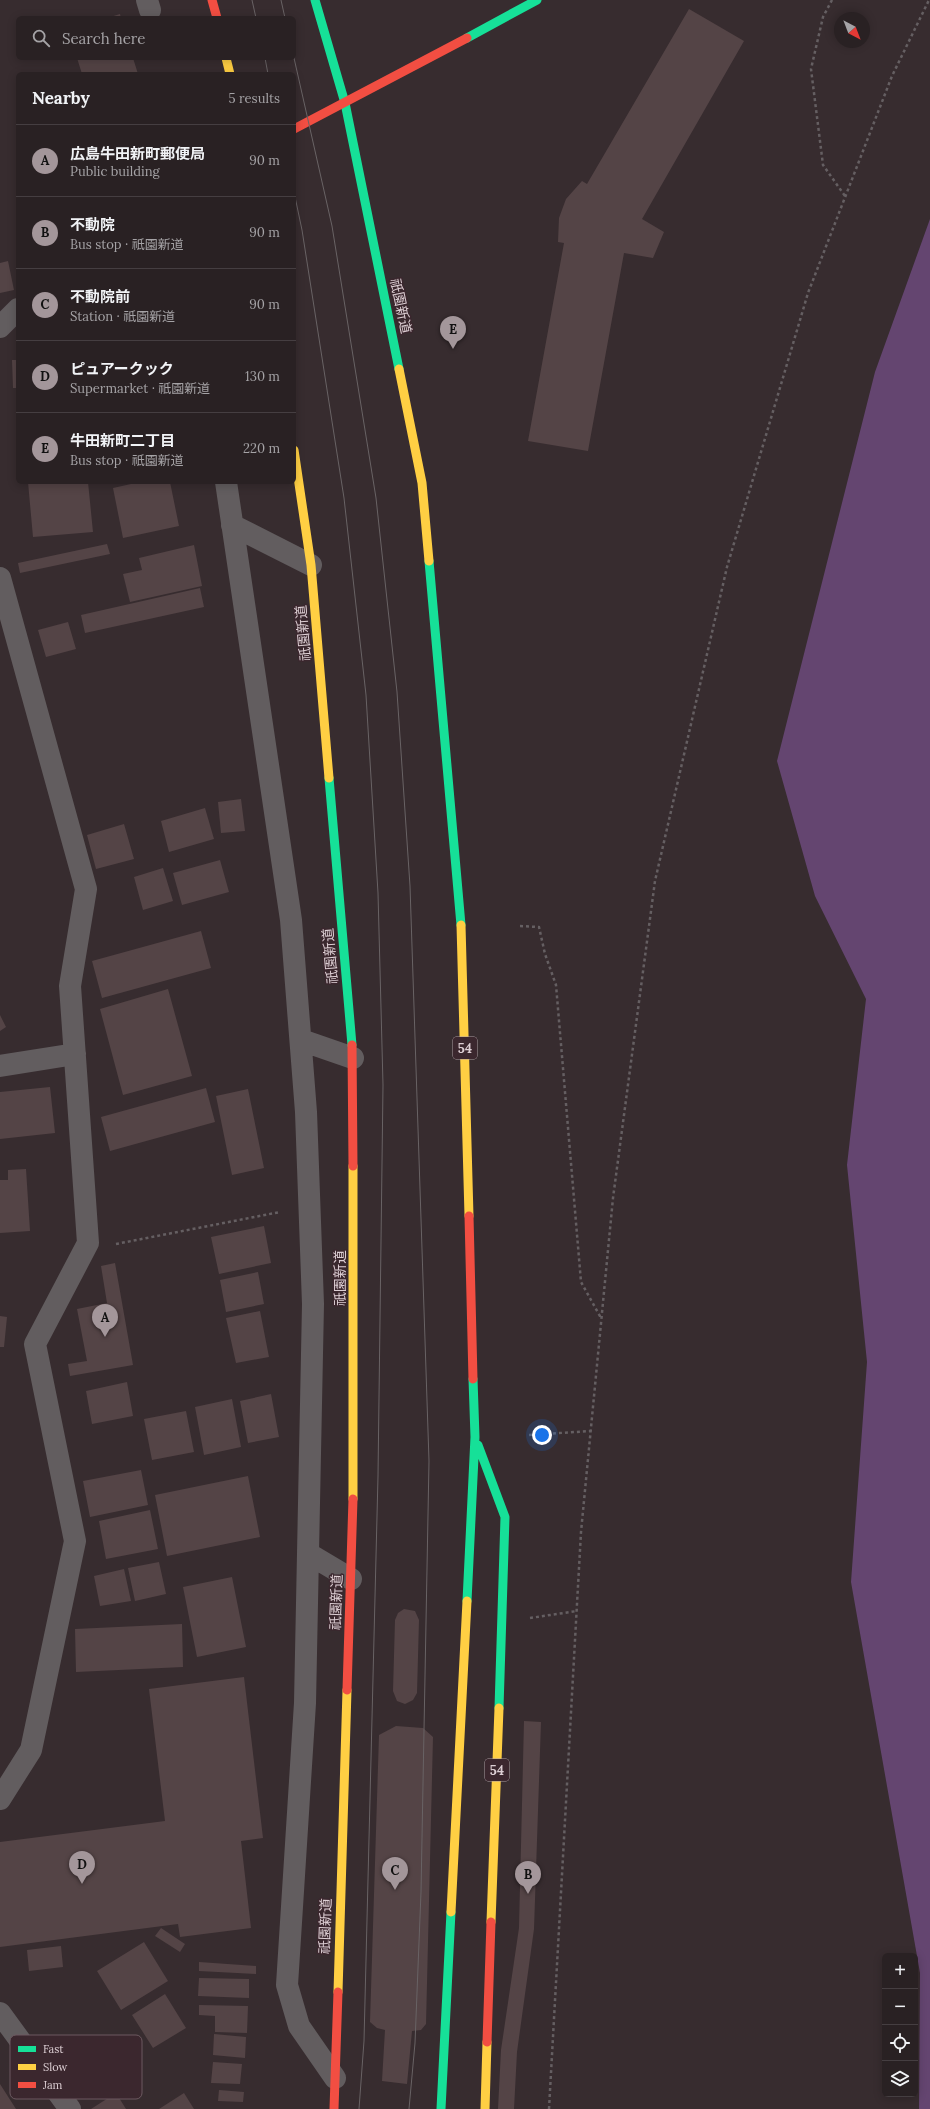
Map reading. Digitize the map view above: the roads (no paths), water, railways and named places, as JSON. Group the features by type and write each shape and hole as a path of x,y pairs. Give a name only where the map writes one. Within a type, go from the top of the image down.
{"main road":[{"name":"祇園新道","path":"315,0 345,103 422,482 461,908 475,1437 440,2109"},
{"path":"296,128 537,0"},
{"path":"226,60 230,72"},
{"name":"祇園新道","path":"296,464 311,565 353,1058 354,1467 334,2109"},
{"name":"祇園新道","path":"475,1437 505,1517 485,2109"}],"street":[{"path":"0,327 16,311"},
{"path":"226,484 291,920 306,1112 313,1304 306,1703 287,1985 299,2026 334,2078"},
{"path":"232,525 311,565"},
{"path":"0,578 86,889 70,986 88,1243 35,1344 75,1541 31,1750 0,1799"},
{"path":"301,1040 353,1058"},
{"path":"0,1066 75,1054"},
{"path":"309,1554 351,1579"},
{"path":"0,2012 17,2035"},
{"path":"63,2099 70,2109"}],"tram line":[{"path":"252,0 256,16"},
{"path":"281,0 285,16"},
{"path":"265,60 268,72"},
{"path":"294,60 332,226 376,498 397,692 410,886 429,1461 421,1892 415,2043 409,2109"},
{"path":"296,202 302,230 344,498 366,695 378,893 383,1085 378,1476 364,2041 359,2109"}],"place":[{"name":"牛田新町二丁目","path":"453,349"},
{"name":"広島牛田新町郵便局","path":"105,1337"},
{"name":"ピュアークック","path":"82,1884"},
{"name":"不動院前","path":"395,1890"},
{"name":"不動院","path":"528,1894"}]}
